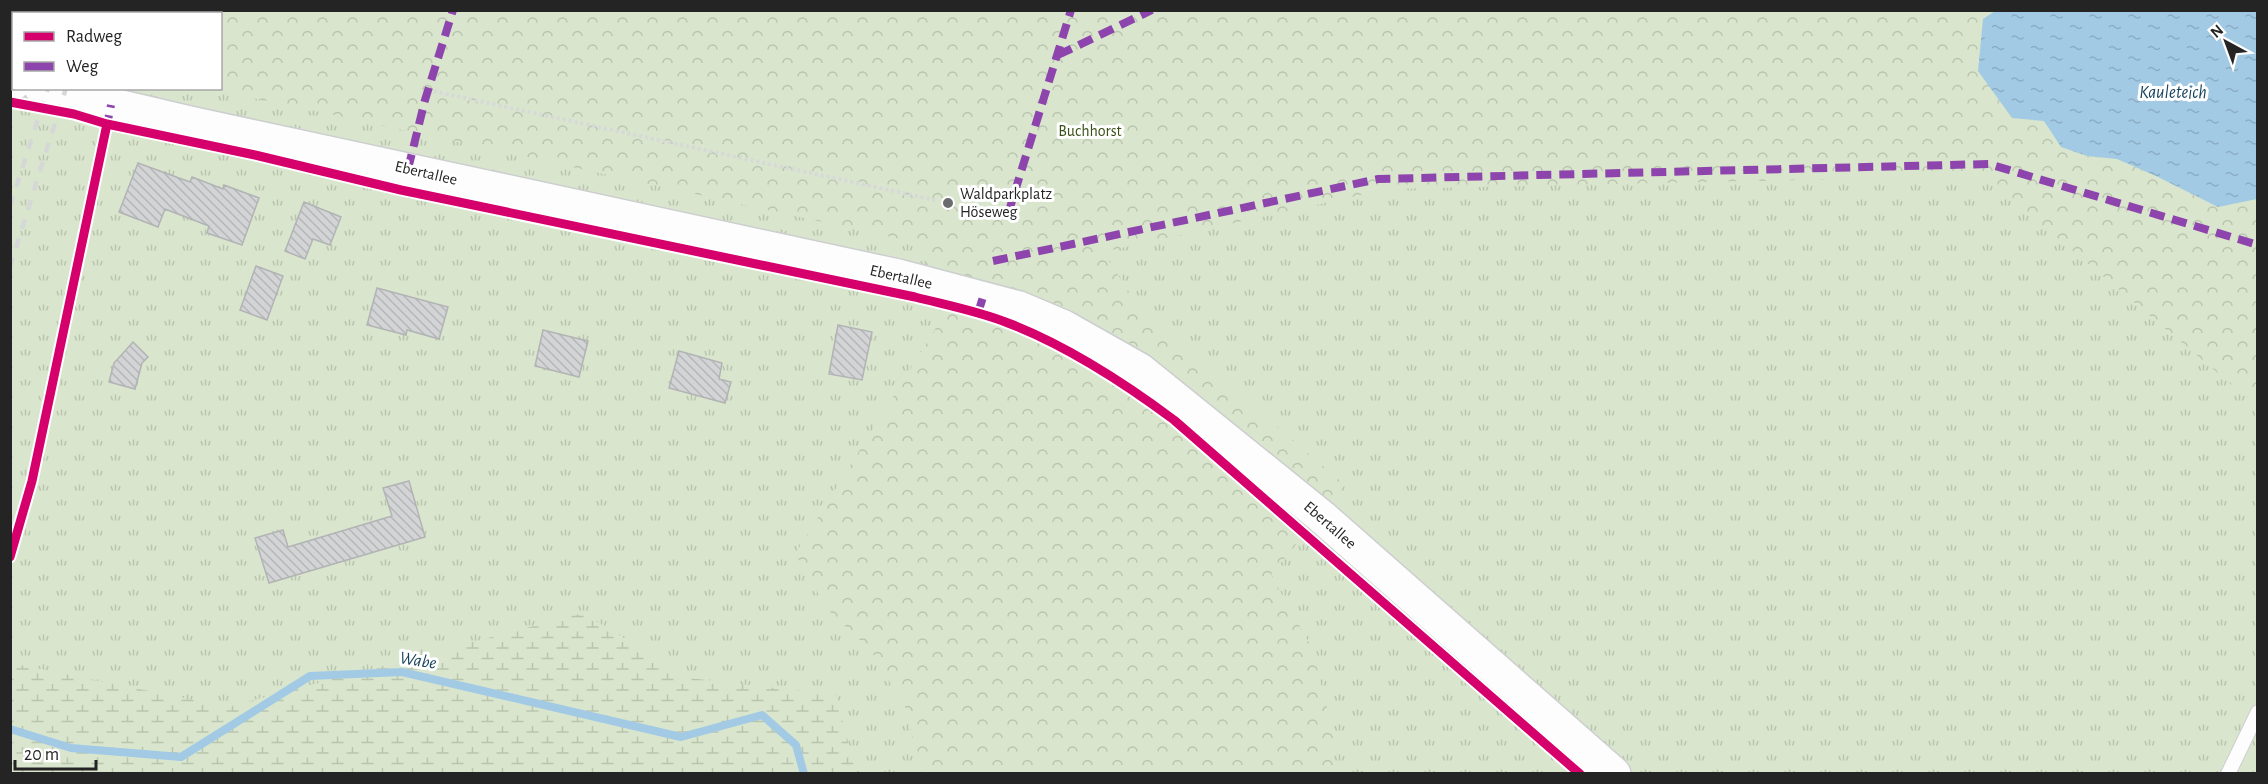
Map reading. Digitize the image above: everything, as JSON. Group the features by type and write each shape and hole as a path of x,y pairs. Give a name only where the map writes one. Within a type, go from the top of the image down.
{"main road":[{"name":"Ebertallee","path":"50,90 190,123 898,276 1019,308 1064,327 1140,370 1179,399 1322,518 1614,774"}],"lane":[{"path":"2228,774 2258,712"}],"path":[{"path":"428,90 935,200"}],"green space":[{"name":"Buchhorst","path":"120,10 1995,11 1983,19 2012,118 2044,121 2061,147 2087,156 2117,159 2218,207 2257,199 2257,406 1984,176 1388,189 1103,252 1139,307 1345,485 1271,575 1312,648 1335,740 1333,773 921,773 905,707 871,651 828,610 795,554 944,315 918,243 284,104 208,90 222,90 222,12 120,12"},
{"path":"11,11 2257,11 2257,773 11,773"},
{"path":"583,613 689,678 836,695 856,773 11,773 11,663 228,707"}],"water":[{"name":"Kauleteich","path":"1995,11 2257,11 2257,199 2218,207 2117,159 2087,156 2061,147 2044,121 2012,118 1978,71 1983,19"}],"building":[{"path":"138,163 190,182 192,177 223,189 224,185 259,198 242,245 207,233 209,226 165,209 158,227 119,212"},
{"path":"304,202 341,217 330,245 313,239 305,259 285,251"},
{"path":"256,266 283,276 267,320 240,310"},
{"path":"377,288 448,307 439,339 407,330 406,335 367,325"},
{"path":"838,325 872,332 862,380 829,374"},
{"path":"543,330 588,341 579,377 535,366"},
{"path":"133,342 148,357 142,363 135,389 109,382 114,363"},
{"path":"679,351 722,363 719,379 731,382 725,403 669,388"},
{"path":"409,481 425,537 269,583 255,538 283,530 288,547 392,516 383,488"}],"waterway":[{"name":"Wabe","path":"10,729 71,748 181,757 310,676 402,672 681,737 762,715 796,745 804,774"}],"railway":[{"path":"10,206 47,90"},
{"path":"10,267 65,90"}],"marked path":[{"path":"408,169 425,100 453,10"},
{"path":"1008,214 1071,10"},
{"path":"1058,55 1152,10"},
{"path":"106,130 111,105"},
{"path":"993,261 1378,179 1989,164 2258,245"},
{"path":"978,313 983,297"}],"cycle path":[{"path":"10,102 74,114 107,124 255,155 401,190 915,297 962,308 1030,332 1094,366 1174,420 1580,774"},
{"path":"10,557 32,481 107,124"}],"place":[{"name":"Waldparkplatz Höseweg","path":"948,203"}]}
